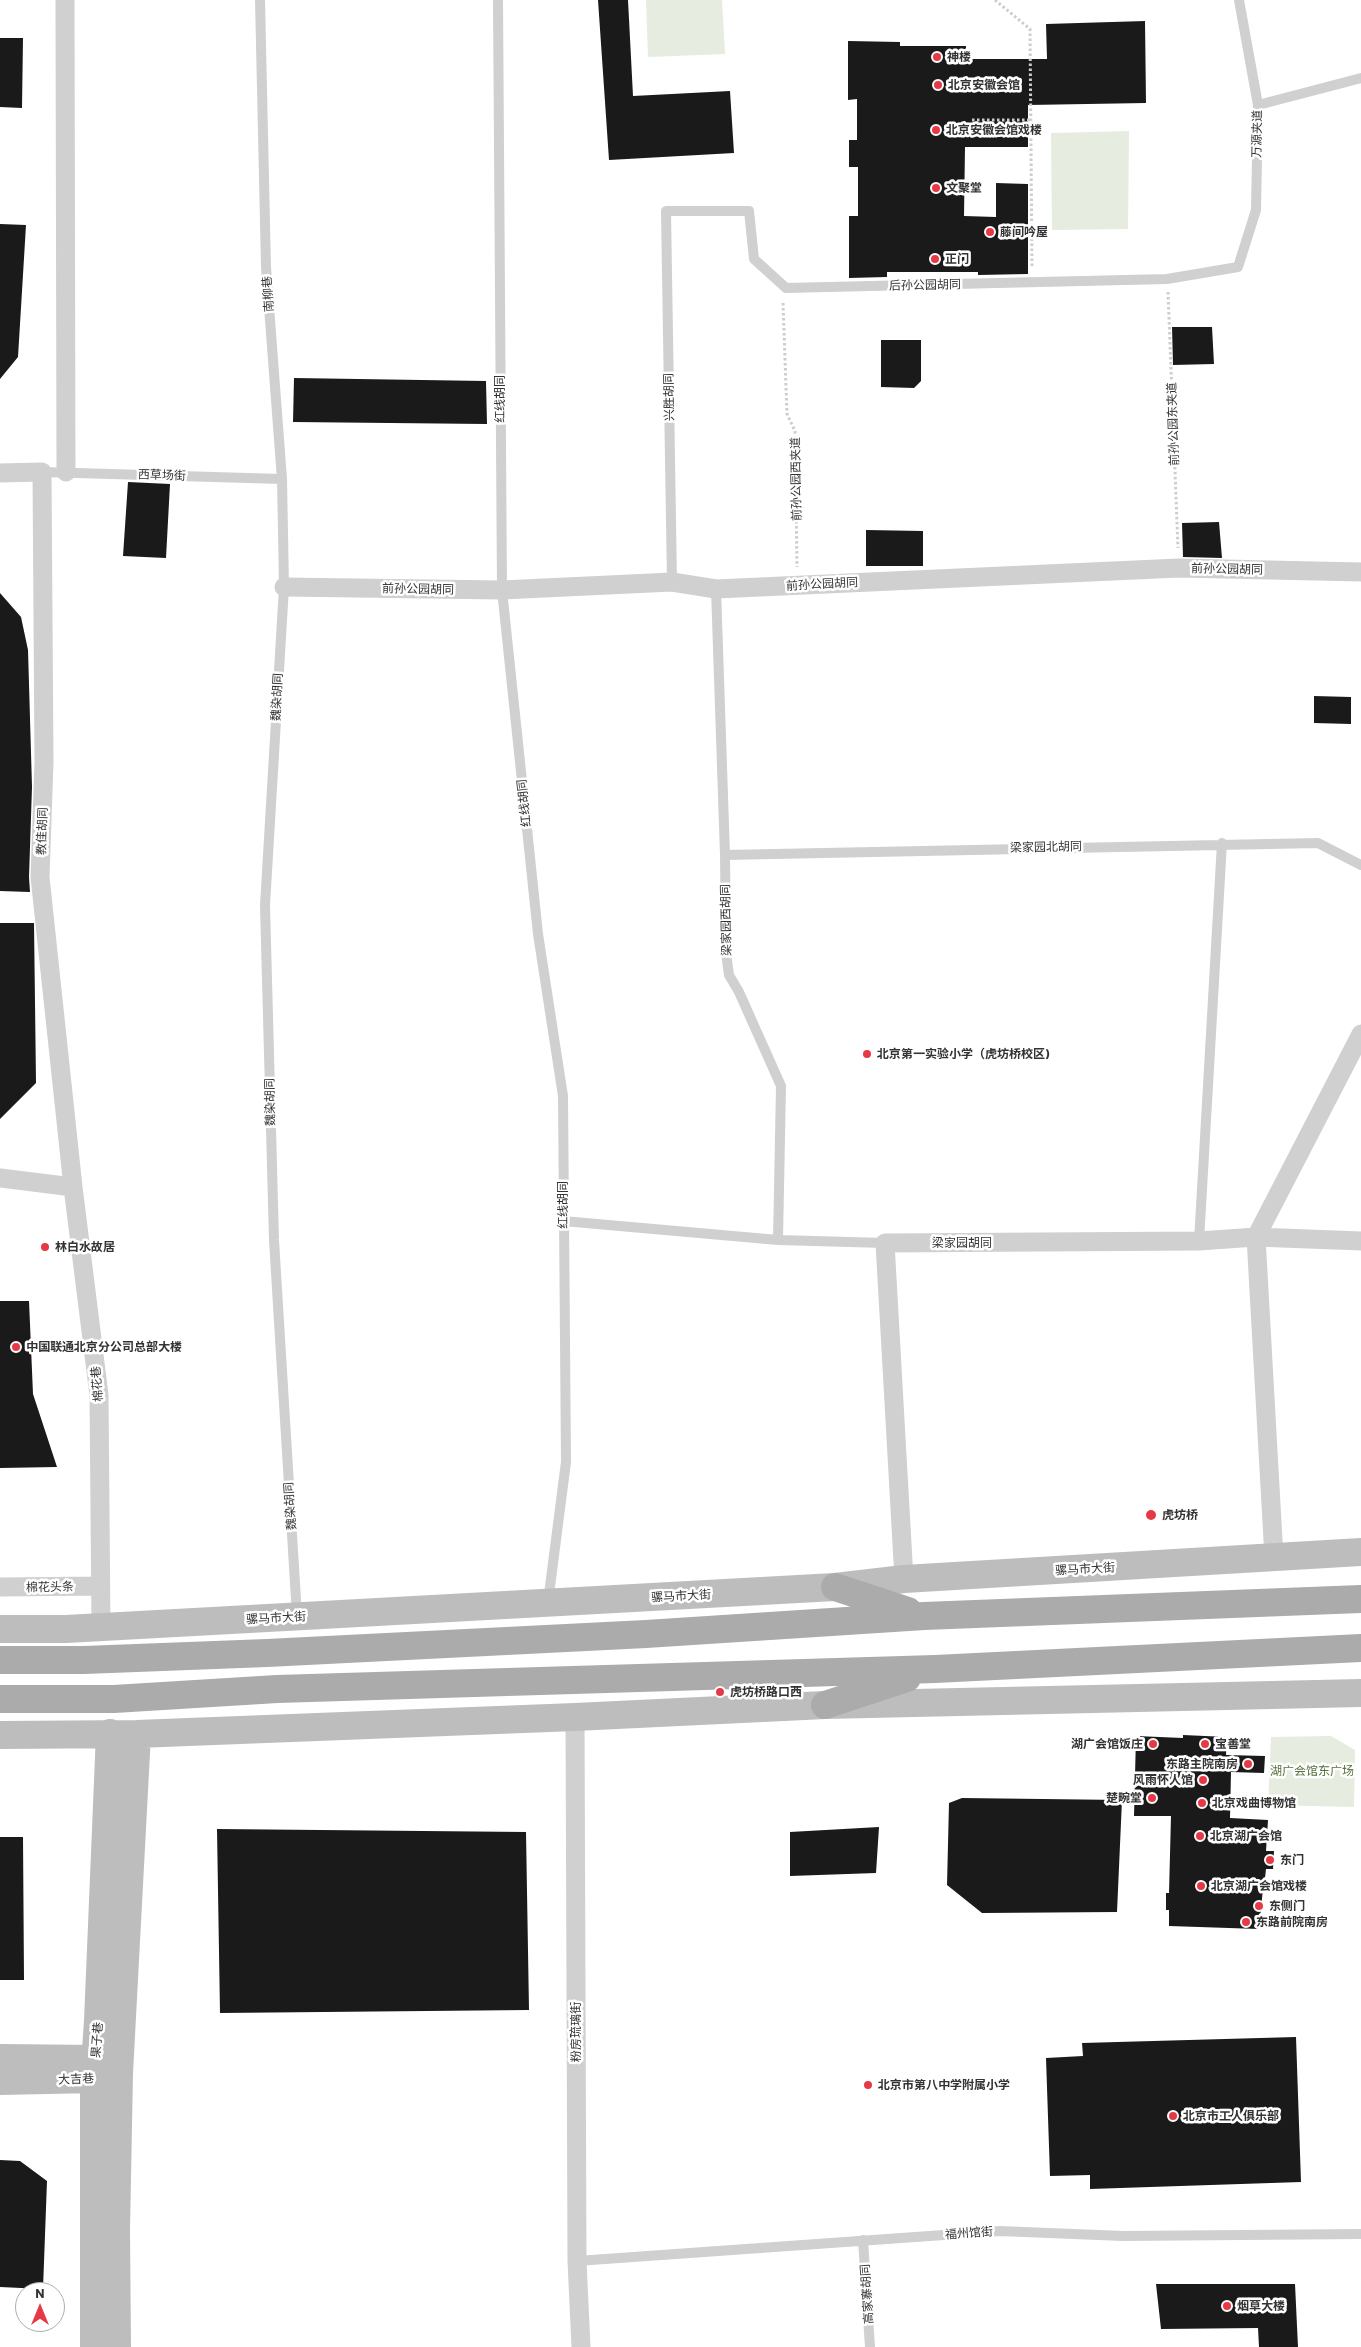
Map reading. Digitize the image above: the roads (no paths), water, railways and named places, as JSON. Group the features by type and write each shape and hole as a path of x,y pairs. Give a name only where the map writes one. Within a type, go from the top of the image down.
{"main road":[{"path":"834,1588 924,1616"},
{"path":"7,1656 84,1660 267,1653 646,1634 924,1616 1361,1599"},
{"path":"0,1699 114,1699 287,1688 935,1668 1361,1648"},
{"path":"825,1705 935,1668"}],"street":[{"path":"65,0 66,472"},
{"path":"0,473 42,472"},
{"name":"教佳胡同","path":"42,472 44,762 40,877 73,1187"},
{"name":"前孙公园胡同","path":"284,587 502,590 672,582 716,589 1180,568 1361,572"},
{"path":"1274,1558 1256,1237 1361,1034"},
{"path":"0,1178 73,1187"},
{"name":"棉花巷","path":"73,1187 99,1395 101,1627"},
{"name":"梁家园胡同","path":"884,1243 1199,1241 1256,1237 1361,1241"},
{"path":"884,1243 904,1579"},
{"name":"骡马市大街","path":"0,1628 66,1629 834,1588 904,1579 1361,1552"},
{"name":"棉花头条","path":"0,1587 100,1586"},
{"path":"0,1735 137,1734 825,1705 1361,1693"},
{"name":"粉房琉璃街","path":"575,1717 577,2261 581,2347"},
{"name":"果子巷","path":"94,2347 103,2070 110,1734"},
{"name":"果子巷","path":"117,2347 103,2070 137,1734"},
{"name":"大吉巷","path":"0,2058 103,2070"},
{"name":"大吉巷","path":"0,2080 103,2070"}],"lane":[{"name":"南柳巷","path":"260,0 266,267 282,479 284,587"},
{"name":"红线胡同","path":"498,0 502,590 538,934 563,1096 566,1462 548,1602"},
{"name":"万源夹道","path":"1238,267 1256,210 1258,105 1239,0"},
{"path":"1258,105 1361,78"},
{"name":"兴胜胡同","path":"672,582 666,211 749,210 754,259 783,285"},
{"name":"后孙公园胡同","path":"783,285 786,288 1032,284 1167,279 1238,267"},
{"name":"西草场街","path":"42,472 282,479"},
{"name":"魏染胡同","path":"284,587 265,905 274,1240 297,1617"},
{"name":"梁家园西胡同","path":"716,589 725,855 726,953 729,975 739,992 781,1086 778,1240"},
{"name":"梁家园北胡同","path":"725,855 1318,842 1361,865"},
{"path":"1199,1241 1222,843"},
{"name":"梁家园胡同","path":"563,1221 778,1240 884,1243"},
{"name":"福州馆街","path":"577,2261 1000,2231 1123,2236 1361,2234"},
{"name":"高家寨胡同","path":"863,2240 870,2347"}],"place":[{"name":"神楼","path":"937,57"},
{"name":"北京安徽会馆","path":"938,85"},
{"name":"北京安徽会馆戏楼","path":"936,130"},
{"name":"文聚堂","path":"936,188"},
{"name":"藤间吟屋","path":"990,232"},
{"name":"正门","path":"935,259"},
{"name":"北京第一实验小学（虎坊桥校区)","path":"867,1054"},
{"name":"林白水故居","path":"45,1247"},
{"name":"中国联通北京分公司总部大楼","path":"16,1347"},
{"name":"虎坊桥","path":"1151,1515"},
{"name":"虎坊桥路口西","path":"720,1692"},
{"name":"湖广会馆饭庄","path":"1153,1744"},
{"name":"宝善堂","path":"1205,1744"},
{"name":"东路主院南房","path":"1248,1764"},
{"name":"风雨怀人馆","path":"1203,1780"},
{"name":"楚畹堂","path":"1152,1798"},
{"name":"北京戏曲博物馆","path":"1202,1803"},
{"name":"北京湖广会馆","path":"1200,1836"},
{"name":"东门","path":"1270,1860"},
{"name":"北京湖广会馆戏楼","path":"1201,1886"},
{"name":"东侧门","path":"1259,1906"},
{"name":"东路前院南房","path":"1246,1922"},
{"name":"北京市第八中学附属小学","path":"868,2085"},
{"name":"北京市工人俱乐部","path":"1173,2116"},
{"name":"烟草大楼","path":"1227,2306"}],"park label":[{"name":"湖广会馆东广场","path":"1312,1771"}]}
